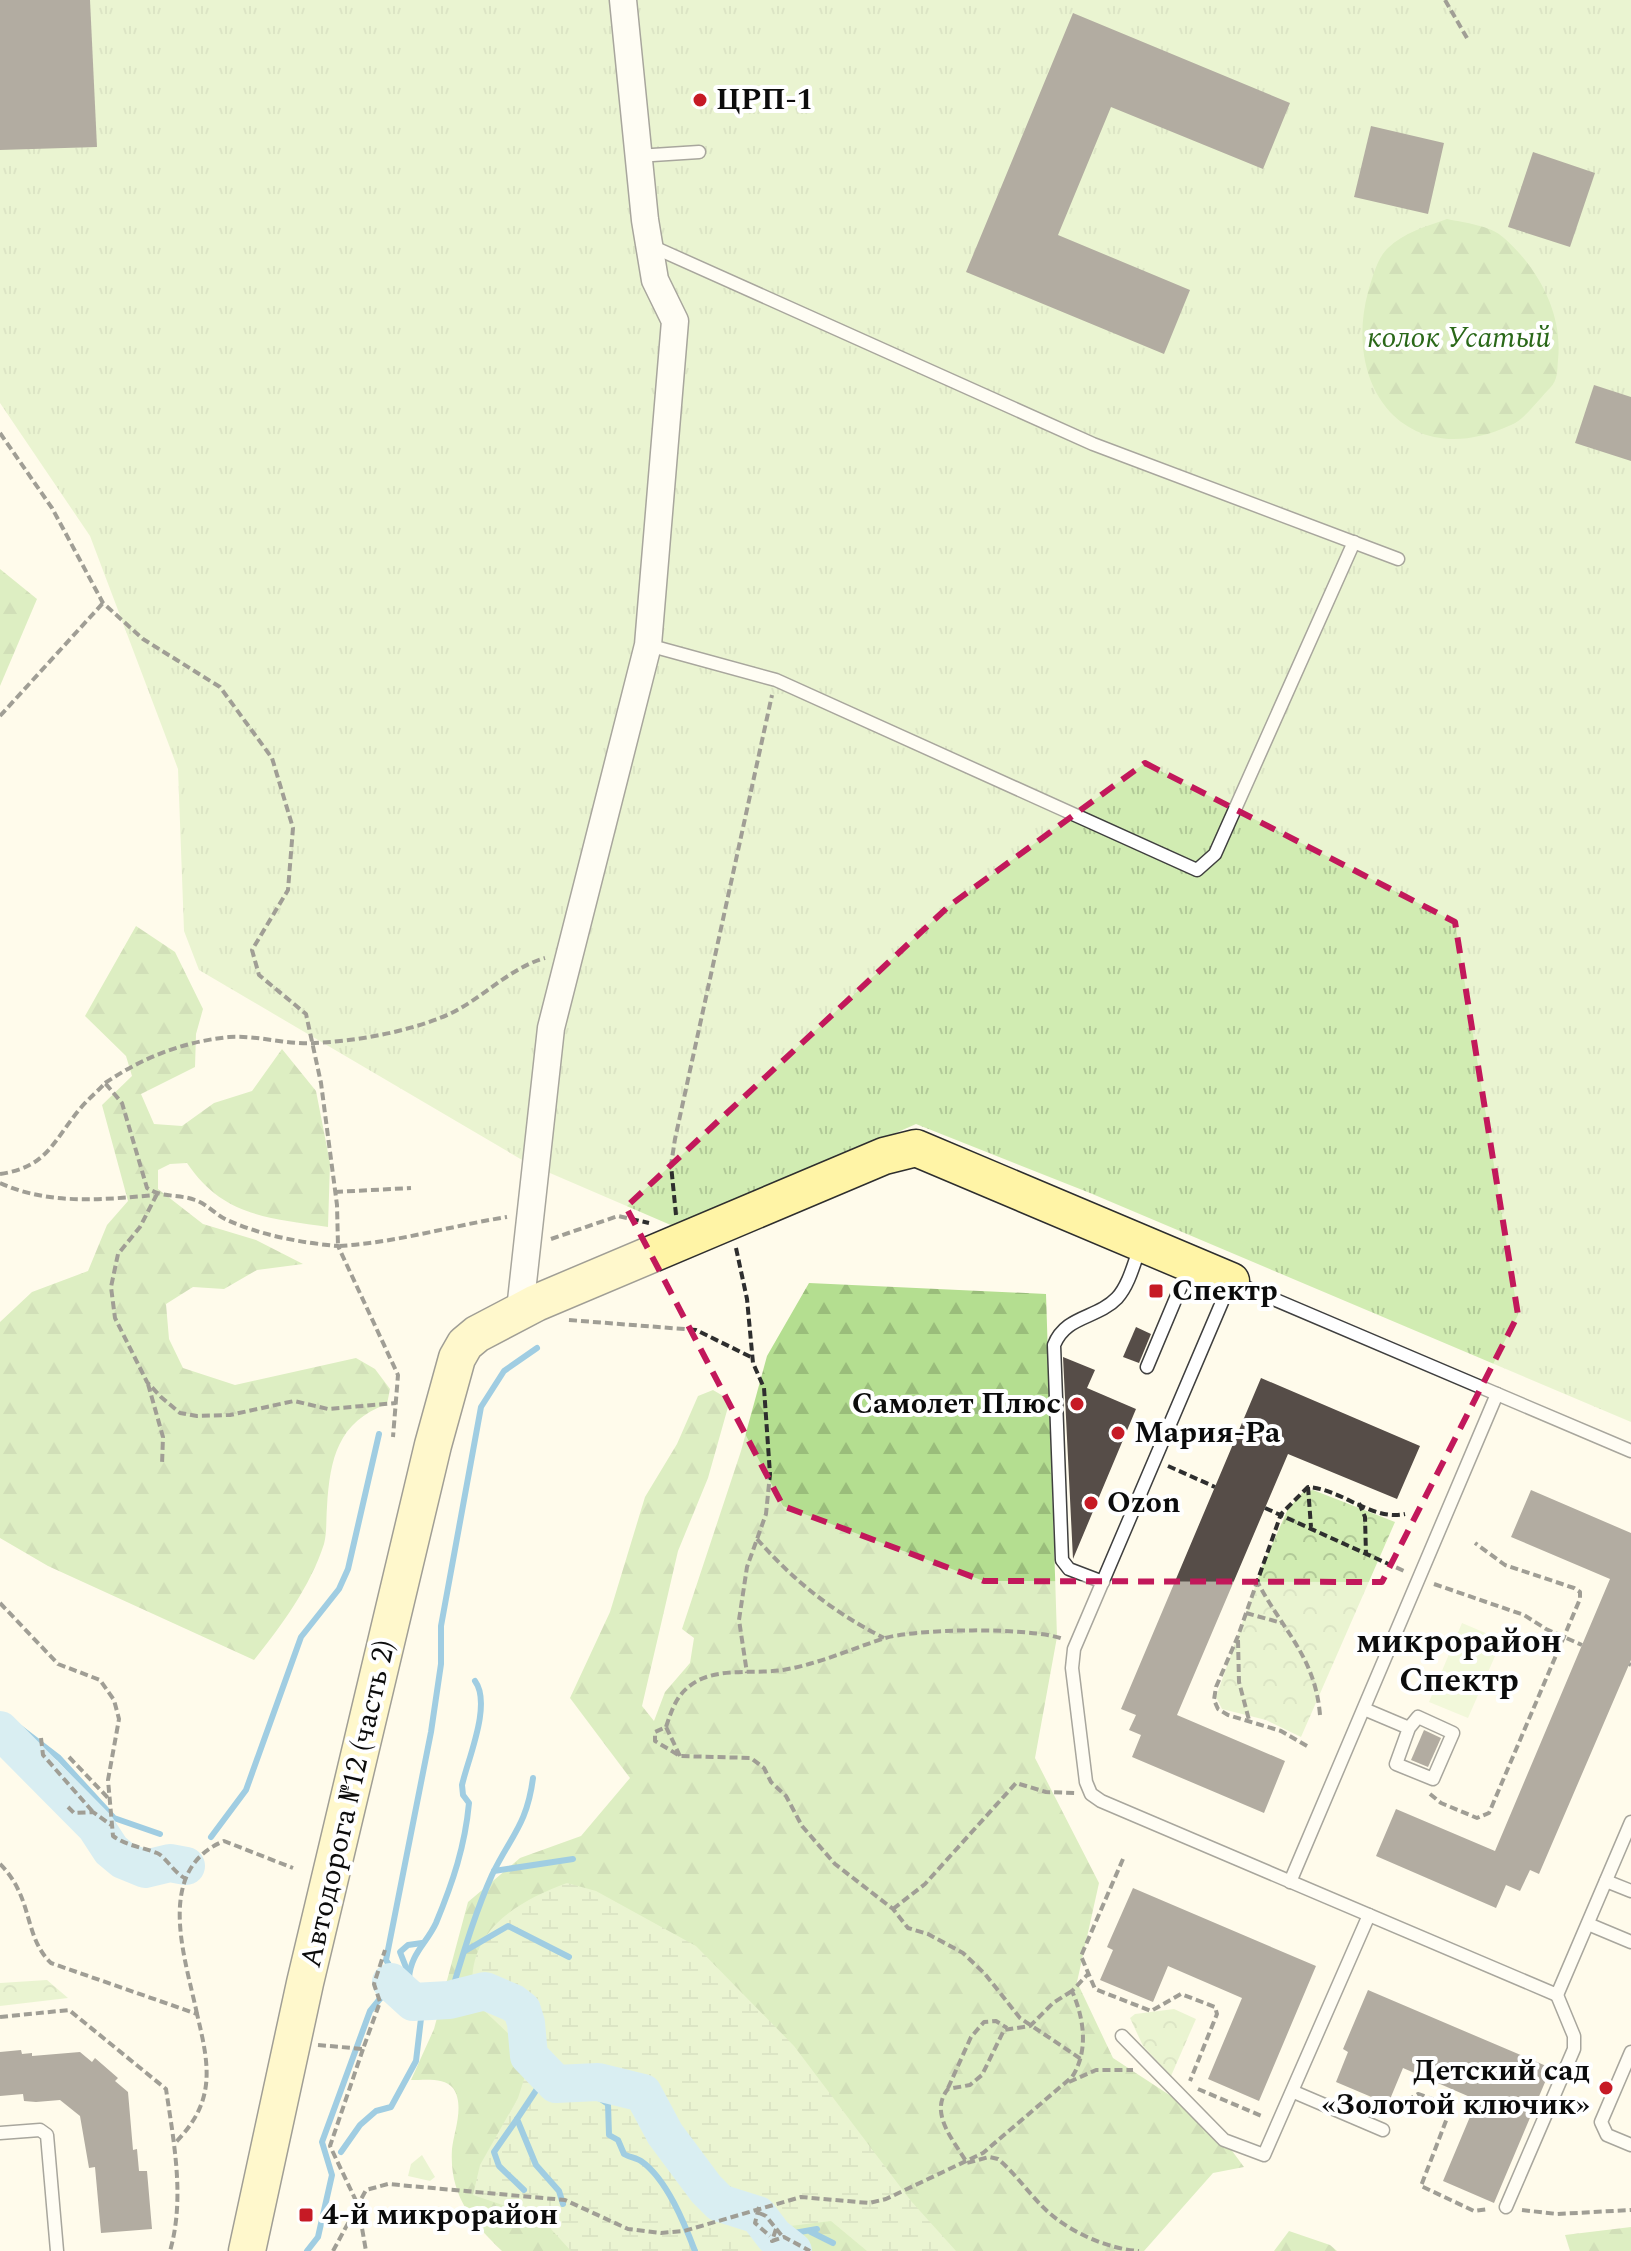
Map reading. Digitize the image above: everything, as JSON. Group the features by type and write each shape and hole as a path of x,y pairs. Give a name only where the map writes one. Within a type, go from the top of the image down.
{"street":[{"path":"623,0 637,156 649,245 655,280 675,321 648,645 551,1028 520,1310 884,1156 916,1148 1231,1281"},
{"name":"Автодорога №12 (часть 2)","path":"247,2251 305,1983 457,1358 465,1344 477,1334 520,1310"}],"lane":[{"path":"637,156 699,152"},
{"path":"649,245 1093,444 1398,559"},
{"path":"648,645 776,680 1197,870 1215,854 1354,542"},
{"path":"1103,1582 1069,1569 1062,1560 1054,1345 1068,1324 1114,1301 1122,1291 1141,1244"},
{"path":"1147,1367 1190,1264"},
{"path":"1506,2207 1574,2049 1574,2036 1557,1995 1101,1801 1091,1794 1086,1782 1072,1668 1076,1644 1231,1281 1631,1451"},
{"path":"1290,1882 1497,1394"},
{"path":"1364,1709 1409,1728"},
{"path":"1418,1717 1453,1733 1433,1779 1396,1764 1409,1728 1418,1717"},
{"path":"1557,1995 1631,1822"},
{"path":"1606,1881 1631,1891"},
{"path":"1122,2036 1227,2142 1264,2155 1369,1915"},
{"path":"1588,1924 1631,1942"},
{"path":"1631,2052 1601,2122 1607,2135 1631,2145"},
{"path":"1294,2092 1383,2130"},
{"path":"0,2133 40,2130 47,2135 57,2251"}],"path":[{"path":"1445,0 1467,38"},
{"path":"0,433 52,508 103,603 143,639 220,687 272,758 293,828 288,890 252,950 259,975 306,1014 335,1192 338,1246 398,1375 393,1437"},
{"path":"0,716 103,603"},
{"path":"683,1241 672,1188 675,1139 776,680"},
{"path":"0,1174 22,1171 51,1151 79,1109 105,1083 141,1059 231,1037 312,1043 363,1038 441,1018 484,995 528,962 568,958"},
{"path":"105,1083 122,1103 147,1188 157,1194"},
{"path":"0,1183 36,1197 114,1198 157,1194 199,1201 227,1220 275,1235 338,1246 377,1244 438,1228 529,1213"},
{"path":"335,1192 411,1188"},
{"path":"157,1194 140,1227 118,1254 111,1287 115,1318 147,1382 163,1437 162,1465"},
{"path":"526,1246 618,1216 652,1224 683,1241"},
{"path":"735,1243 747,1299 753,1358 764,1388 770,1474 766,1514 747,1567 739,1620 747,1673"},
{"path":"569,1314 557,1318 696,1330 753,1358"},
{"path":"147,1382 185,1415 230,1415 294,1401 328,1409 396,1403"},
{"path":"1155,1461 1215,1487"},
{"path":"1308,1487 1359,1503 1381,1515 1405,1514"},
{"path":"1308,1487 1311,1527"},
{"path":"1307,1746 1281,1731 1218,1709 1214,1700 1216,1687 1238,1636 1281,1514 1308,1487"},
{"path":"1359,1503 1365,1517 1366,1555"},
{"path":"757,1539 803,1588 850,1620 884,1638"},
{"path":"1422,1789 1441,1803 1477,1818 1489,1813 1580,1599 1580,1592 1574,1588 1505,1565 1475,1543"},
{"path":"1256,1579 1309,1665 1318,1691 1320,1715"},
{"path":"0,1603 58,1664 93,1676 108,1689 119,1719 108,1768 113,1834 127,1845 160,1854 172,1871 186,1879"},
{"path":"1246,1613 1284,1623"},
{"path":"680,1756 666,1727 674,1701 683,1690 715,1674 785,1669 853,1652 884,1638 920,1632 1031,1632 1076,1644"},
{"path":"1238,1636 1239,1682 1249,1720"},
{"path":"666,1727 655,1732 655,1741 680,1756 751,1758 786,1796 819,1848 893,1909 908,1928 928,1934 975,1963 1030,2026 1081,2059"},
{"path":"41,1738 43,1755 90,1812"},
{"path":"69,1757 112,1801"},
{"path":"893,1909 925,1884 1016,1783 1046,1792 1091,1794"},
{"path":"68,1807 79,1813 90,1812 112,1819"},
{"path":"174,2144 194,2124 205,2095 207,2053 179,1926 178,1902 186,1879 214,1845 224,1841 293,1868"},
{"path":"1123,1859 1081,1956 1095,1989 1144,2010 1158,2009 1181,1994 1215,2007 1217,2014 1190,2083 1280,2124"},
{"path":"0,1864 17,1883 40,1953 51,1963 197,2014"},
{"path":"366,2251 358,2205 330,2146 378,1997 374,1984 385,1950"},
{"path":"967,2163 941,2113 941,2098 971,2037 984,2022 996,2021 1007,2028 1030,2026 1088,1974"},
{"path":"1065,2084 1081,2059 1081,2013 1072,1991"},
{"path":"0,2017 69,2010 166,2089 174,2144 178,2221 170,2251"},
{"path":"948,2089 970,2085 982,2075 1007,2028"},
{"path":"352,2047 362,2049"},
{"path":"967,2163 1065,2084 1096,2070 1140,2069 1151,2065"},
{"path":"1383,2112 1393,2110 1418,2094 1444,2103 1449,2113 1421,2186 1474,2211 1506,2207 1557,2214 1631,2210"},
{"path":"333,2251 367,2188 388,2184 562,2200 628,2229 661,2233 687,2230 801,2197 869,2203 989,2157 998,2159 1049,2213 1070,2227 1100,2241 1139,2251"},
{"path":"757,2209 755,2223 810,2251"},
{"path":"757,2209 773,2232 774,2242 782,2236"}],"highlighted area":[{"path":"1145,763 1455,922 1518,1315 1382,1582 984,1581 783,1506 626,1207 949,906"}],"green space":[{"path":"0,0 1631,0 1631,1422 1090,1193 916,1124 680,1229 529,1164 199,970 184,931 178,769 90,536 0,403"},
{"name":"колок Усатый","path":"1447,219 1492,230 1517,250 1546,293 1557,326 1557,375 1553,385 1516,422 1475,437 1442,438 1414,430 1392,413 1375,390 1365,361 1362,328 1368,292 1381,257 1401,238"},
{"path":"0,569 37,599 0,686"},
{"path":"136,926 175,952 203,1009 196,1034 195,1067 141,1094 154,1124 182,1126 214,1103 252,1091 282,1049 316,1091 330,1163 328,1227 267,1217 232,1205 201,1181 187,1163 170,1164 158,1170 158,1189 203,1224 256,1240 303,1264 257,1270 224,1289 193,1287 166,1304 169,1339 183,1368 235,1385 356,1358 375,1369 390,1389 387,1404 357,1421 340,1444 331,1473 325,1540 318,1560 294,1605 254,1660 48,1566 0,1538 0,1322 32,1292 88,1271 107,1225 128,1201 102,1105 132,1076 126,1056 85,1016"},
{"path":"809,1283 1046,1294 1057,1637 1035,1758 1099,1883 1077,1982 1113,2058 1174,2098 1224,2140 1244,2167 1213,2173 1144,2251 502,2251 472,2218 454,2180 452,2149 458,2102 453,2088 439,2081 411,2080 434,2029 468,1902 520,1858 581,1836 630,1778 570,1698 610,1612 645,1497 677,1444 698,1396 713,1390 730,1400 708,1478 678,1551 642,1706 654,1721 665,1692 690,1663 694,1638 682,1629 741,1451 767,1356"},
{"path":"1313,1490 1395,1522 1301,1737 1266,1720 1222,1709 1216,1697 1262,1567 1288,1509 1303,1492"},
{"path":"1462,1623 1502,1640 1468,1718 1429,1702"},
{"path":"567,1883 596,1891 696,1946 794,2046 911,2201 956,2251 867,2251 831,2221 790,2226 776,2231 773,2240 782,2251 571,2251 541,2218 473,2195 480,2165 518,2098 527,2070 513,2038 474,2001 472,1978 476,1957 484,1939 511,1911"},
{"path":"47,1980 68,1998 0,2006 0,1983"},
{"path":"1174,2009 1196,2019 1171,2076 1143,2046 1130,2018 1135,2014"},
{"path":"422,2155 435,2177 430,2181 408,2176 411,2164"},
{"path":"1631,2227 1631,2251 1570,2251 1565,2235"},
{"path":"1289,2231 1330,2245 1337,2251 1274,2251"}],"building":[{"path":"0,0 90,0 97,147 0,150"},
{"path":"1073,13 1290,103 1263,169 1111,107 1058,235 1190,290 1164,354 966,272"},
{"path":"1371,126 1444,143 1428,214 1354,197"},
{"path":"1533,152 1595,173 1570,247 1508,227"},
{"path":"1594,385 1631,397 1631,461 1575,443"},
{"path":"1136,1327 1151,1334 1139,1363 1123,1357"},
{"path":"1063,1357 1095,1370 1087,1388 1136,1409 1073,1559"},
{"path":"1261,1378 1420,1446 1397,1499 1288,1454 1177,1715 1285,1761 1264,1813 1132,1757 1141,1735 1129,1730 1136,1715 1121,1709"},
{"path":"1531,1490 1631,1533 1631,1660 1539,1874 1530,1870 1520,1891 1506,1885 1496,1908 1376,1856 1396,1809 1495,1851 1610,1579 1511,1537"},
{"path":"1424,1730 1441,1738 1428,1767 1411,1760"},
{"path":"1133,1888 1316,1966 1259,2101 1208,2079 1242,1998 1168,1966 1153,2002 1100,1980 1113,1950 1107,1947"},
{"path":"1368,1990 1551,2068 1494,2203 1443,2181 1477,2100 1403,2068 1388,2104 1336,2082 1348,2052 1343,2049"},
{"path":"21,2050 22,2054 32,2053 32,2056 80,2052 92,2062 95,2058 118,2078 115,2081 128,2092 133,2150 137,2149 139,2171 147,2171 152,2229 101,2233 95,2167 89,2168 80,2116 60,2100 36,2102 24,2101 23,2094 0,2096 0,2052"}],"waterway":[{"path":"399,1981 386,1960 431,1732 441,1664 441,1626 481,1407 504,1371 537,1348"},
{"path":"211,1837 246,1790 301,1637 339,1589 348,1569 379,1434"},
{"path":"307,2251 318,2237 332,2175 322,2142 370,2011 393,1983 409,1979 412,1963 436,1923 457,1864 469,1803 463,1795 462,1785 480,1717 480,1691 475,1681"},
{"path":"0,1717 11,1721 59,1758 114,1818 160,1834"},
{"path":"0,1730 96,1827 111,1850 123,1860 145,1869 170,1863 186,1866"},
{"path":"449,2000 492,1875 527,1808 533,1778"},
{"path":"494,1871 573,1859"},
{"path":"465,1951 508,1926 569,1957"},
{"path":"409,1975 400,1952 408,1945 422,1943"},
{"path":"391,1982 413,2002 449,2000 485,1991 513,2003 522,2010 526,2023 529,2056 556,2084 598,2082 643,2093 665,2134 706,2189 720,2203 758,2215 774,2236 793,2251"},
{"path":"341,2152 360,2125 376,2111 391,2107 416,2061 422,2010 413,2002"},
{"path":"543,2071 539,2086 517,2119 536,2165 559,2191 563,2204"},
{"path":"574,2083 587,2096 596,2096 608,2104 609,2135 618,2140 624,2154 641,2161 659,2179 674,2203 695,2251"},
{"path":"517,2119 494,2152 499,2166 524,2190"},
{"path":"767,2227 794,2233 817,2229"},
{"path":"811,2232 833,2243"},
{"path":"780,2242 782,2251"}],"place":[{"name":"ЦРП-1","path":"700,100"},
{"name":"Спектр","path":"1156,1291"},
{"name":"Самолет Плюс","path":"1077,1404"},
{"name":"Мария-Ра","path":"1118,1433"},
{"name":"Ozon","path":"1091,1503"},
{"name":"Детский сад «Золотой ключик»","path":"1606,2088"},
{"name":"4-й микрорайон","path":"306,2215"}],"district":[{"name":"микрорайон Спектр","path":"1459,1662"}]}
